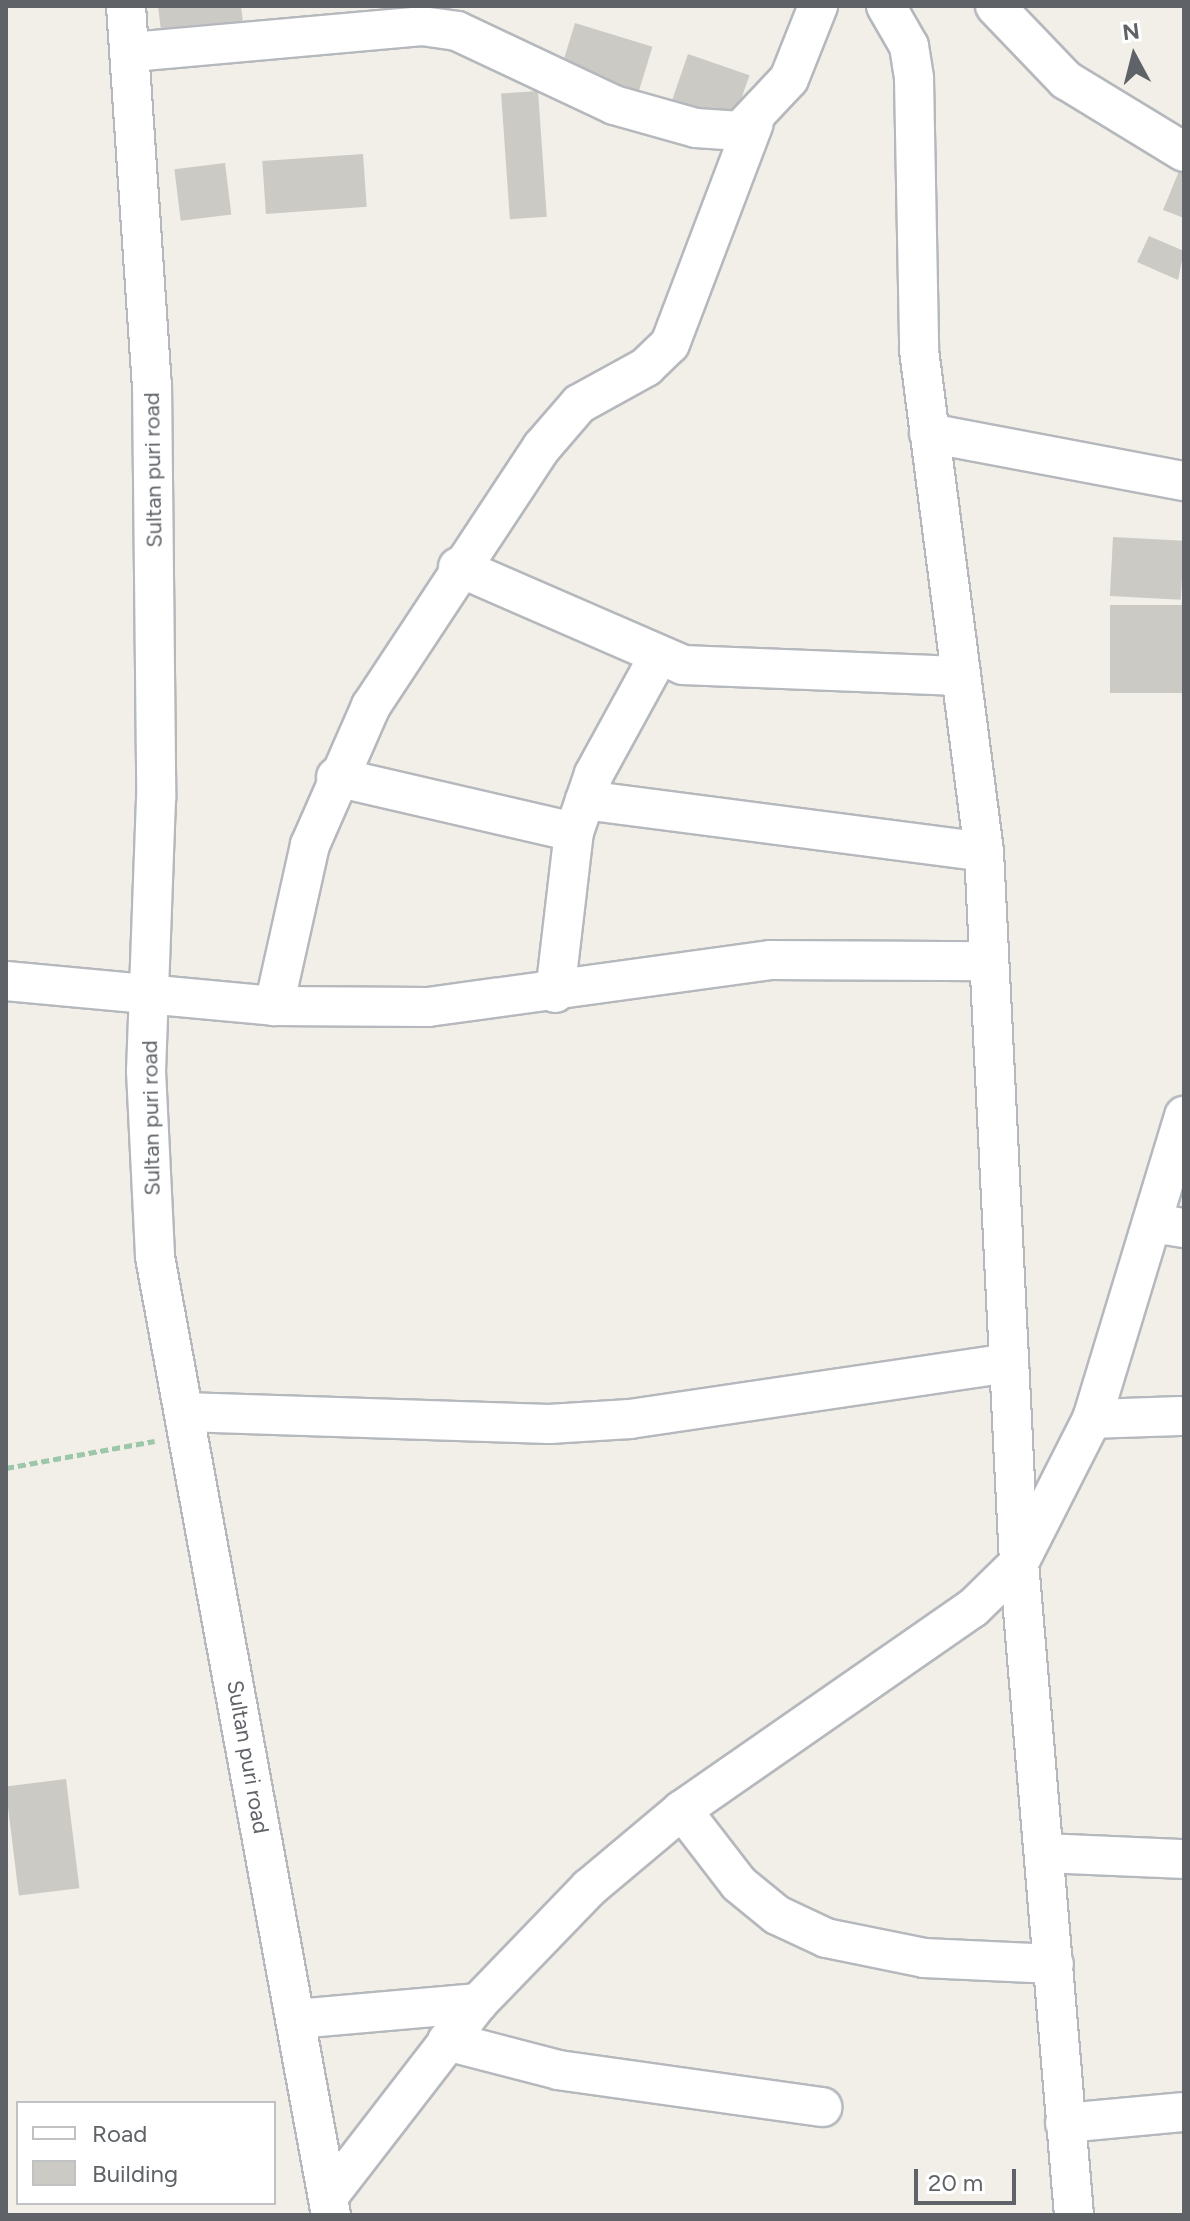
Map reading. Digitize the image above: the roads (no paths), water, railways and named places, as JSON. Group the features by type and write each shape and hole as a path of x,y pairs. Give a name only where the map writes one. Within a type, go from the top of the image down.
{"street":[{"name":"Sultan puri road","path":"126,6 132,52 152,383 152,993 146,1071 155,1257 330,2206"},
{"path":"274,1006 310,845 336,777 458,567 579,404 646,367 670,344 754,123 789,79 818,6"},
{"path":"886,6 909,46 914,79 914,293 959,676 984,852 1019,1563 1074,2215"},
{"path":"995,6 1066,80 1184,152"},
{"path":"132,52 422,26 457,31 614,105 696,128 740,131 754,123"},
{"path":"929,433 1184,481"},
{"path":"458,567 658,657 754,672 959,676"},
{"path":"555,993 579,816 658,657"},
{"path":"336,777 579,816 984,852"},
{"path":"6,981 274,1006 428,1007 555,993 770,960 988,961"},
{"path":"330,2206 447,2041 478,2003 589,1888 682,1810 939,1634 1019,1563 1092,1419 1168,1225 1184,1116"},
{"path":"186,1423 549,1424 630,1419 1009,1363"},
{"path":"1092,1419 1184,1416"},
{"path":"682,1810 739,1884 777,1915 826,1938 924,1958 1054,1964"},
{"path":"1045,1853 1184,1859"},
{"path":"296,2019 478,2003"},
{"path":"447,2041 558,2070 822,2107"},
{"path":"1065,2123 1184,2112"}]}
